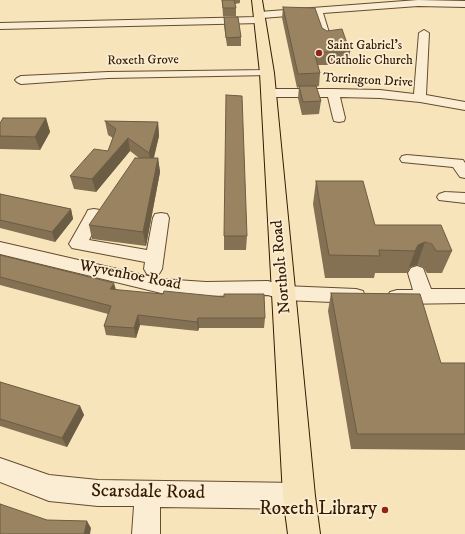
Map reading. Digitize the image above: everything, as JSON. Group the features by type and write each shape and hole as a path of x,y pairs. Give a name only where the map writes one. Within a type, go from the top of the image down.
{"main road":[{"name":"Northolt Road","path":"259,12 267,83 299,496 304,534"}],"street":[{"path":"0,26 284,10 317,10 356,3 465,4"},
{"path":"317,10 326,38"},
{"path":"420,98 424,33"},
{"name":"Roxeth Grove","path":"20,80 137,75 267,83"},
{"name":"Torrington Drive","path":"267,83 333,93 380,94 420,98 465,106"},
{"path":"333,93 339,118"},
{"path":"407,159 458,163 465,174"},
{"path":"445,197 465,198"},
{"path":"94,214 78,244 155,258"},
{"path":"146,282 153,268 161,218"},
{"name":"Wyvenhoe Road","path":"0,248 161,286 206,289 268,288 284,293 377,297 465,296"},
{"path":"417,273 424,296"},
{"name":"Scarsdale Road","path":"0,470 49,488 98,493 299,496"},
{"path":"146,534 148,494"}],"building":[{"path":"222,0 234,0 236,8 223,8"},
{"path":"283,7 315,8 322,28 327,31 342,29 350,52 314,52 320,73 298,74"},
{"path":"224,17 238,17 241,37 226,38"},
{"path":"299,86 316,86 321,101 303,102"},
{"path":"226,95 242,96 247,236 224,236"},
{"path":"3,118 46,118 35,137 0,136 0,123"},
{"path":"105,121 158,122 149,153 128,138 92,179 70,176 94,149 108,151 116,129"},
{"path":"135,158 158,158 143,232 89,225"},
{"path":"316,181 363,181 375,225 441,225 452,251 436,251 432,244 425,242 418,245 415,251 379,250 380,256 329,255"},
{"path":"0,194 71,209 52,232 0,220"},
{"path":"0,255 114,283 110,289 163,294 164,291 224,297 224,294 264,294 265,318 198,318 197,322 138,315 134,328 104,326 111,306 0,277"},
{"path":"331,293 420,294 441,363 465,363 465,434 357,434"},
{"path":"0,382 80,406 62,438 0,419"},
{"path":"0,504 47,520 87,521 84,534 0,534"}],"place":[{"name":"Saint Gabriel's Catholic Church","path":"319,53"},
{"name":"Roxeth Library","path":"385,510"}]}
